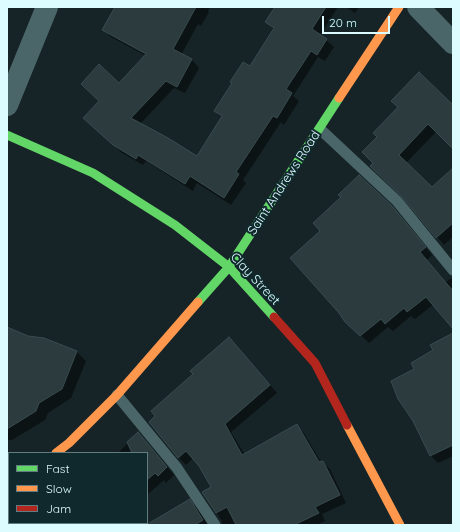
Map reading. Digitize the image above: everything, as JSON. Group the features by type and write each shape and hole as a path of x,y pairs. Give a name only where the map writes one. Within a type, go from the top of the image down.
{"street":[{"path":"7,105 47,7"},
{"name":"Saint Andrews Road","path":"57,452 69,444 118,395 230,267 399,7"},
{"path":"418,7 453,42"},
{"name":"Clay Street","path":"7,135 94,173 175,225 230,267 314,363 400,525"}],"lane":[{"path":"320,129 397,202 453,270"},
{"path":"118,395 177,468 215,525"}],"building":[{"path":"115,7 196,7 173,49 192,59 177,87 166,81 131,118 197,156 222,116 214,111 232,83 230,82 243,62 250,66 274,28 265,22 275,7 326,7 312,29 327,39 317,55 311,51 286,89 292,93 277,118 273,116 236,172 239,174 224,198 190,176 185,184 138,155 136,159 113,145 83,118 99,101 81,84 99,64 119,83 146,54 102,30"},
{"path":"419,72 453,105 453,149 428,124 399,155 432,187 453,168 453,223 436,238 402,197 370,166 373,163 362,152 377,137 373,133 398,107 391,101"},
{"path":"359,175 392,206 426,247 420,252 453,291 453,329 426,297 407,312 404,308 385,324 381,319 360,336 345,322 339,313 290,258 320,231 313,223 341,197 338,195"},
{"path":"7,327 28,336 44,338 77,351 62,389 39,403 36,411 7,429"},
{"path":"453,333 453,445 430,456 413,421 398,399 391,381 414,369 411,363 433,350 430,345"},
{"path":"229,337 270,385 225,424 242,455 297,424 319,462 323,461 340,495 315,507 319,513 294,525 236,525 227,507 216,513 202,492 211,487 199,466 186,451 178,458 149,422 155,416 151,411 193,374 190,371"},
{"path":"138,432 167,467 158,476 155,473 148,479 148,452 132,452 127,442"},
{"path":"190,499 203,520 195,525 146,525"}],"traffic: fast":[{"path":"198,302 229,267 339,98"},
{"path":"7,135 93,173 175,225 229,267 274,317"}],"traffic: slow":[{"path":"339,98 399,7"},
{"path":"57,452 69,443 117,395 198,302"},
{"path":"347,425 400,525"}],"traffic: jam":[{"path":"274,317 315,363 347,425"}]}
